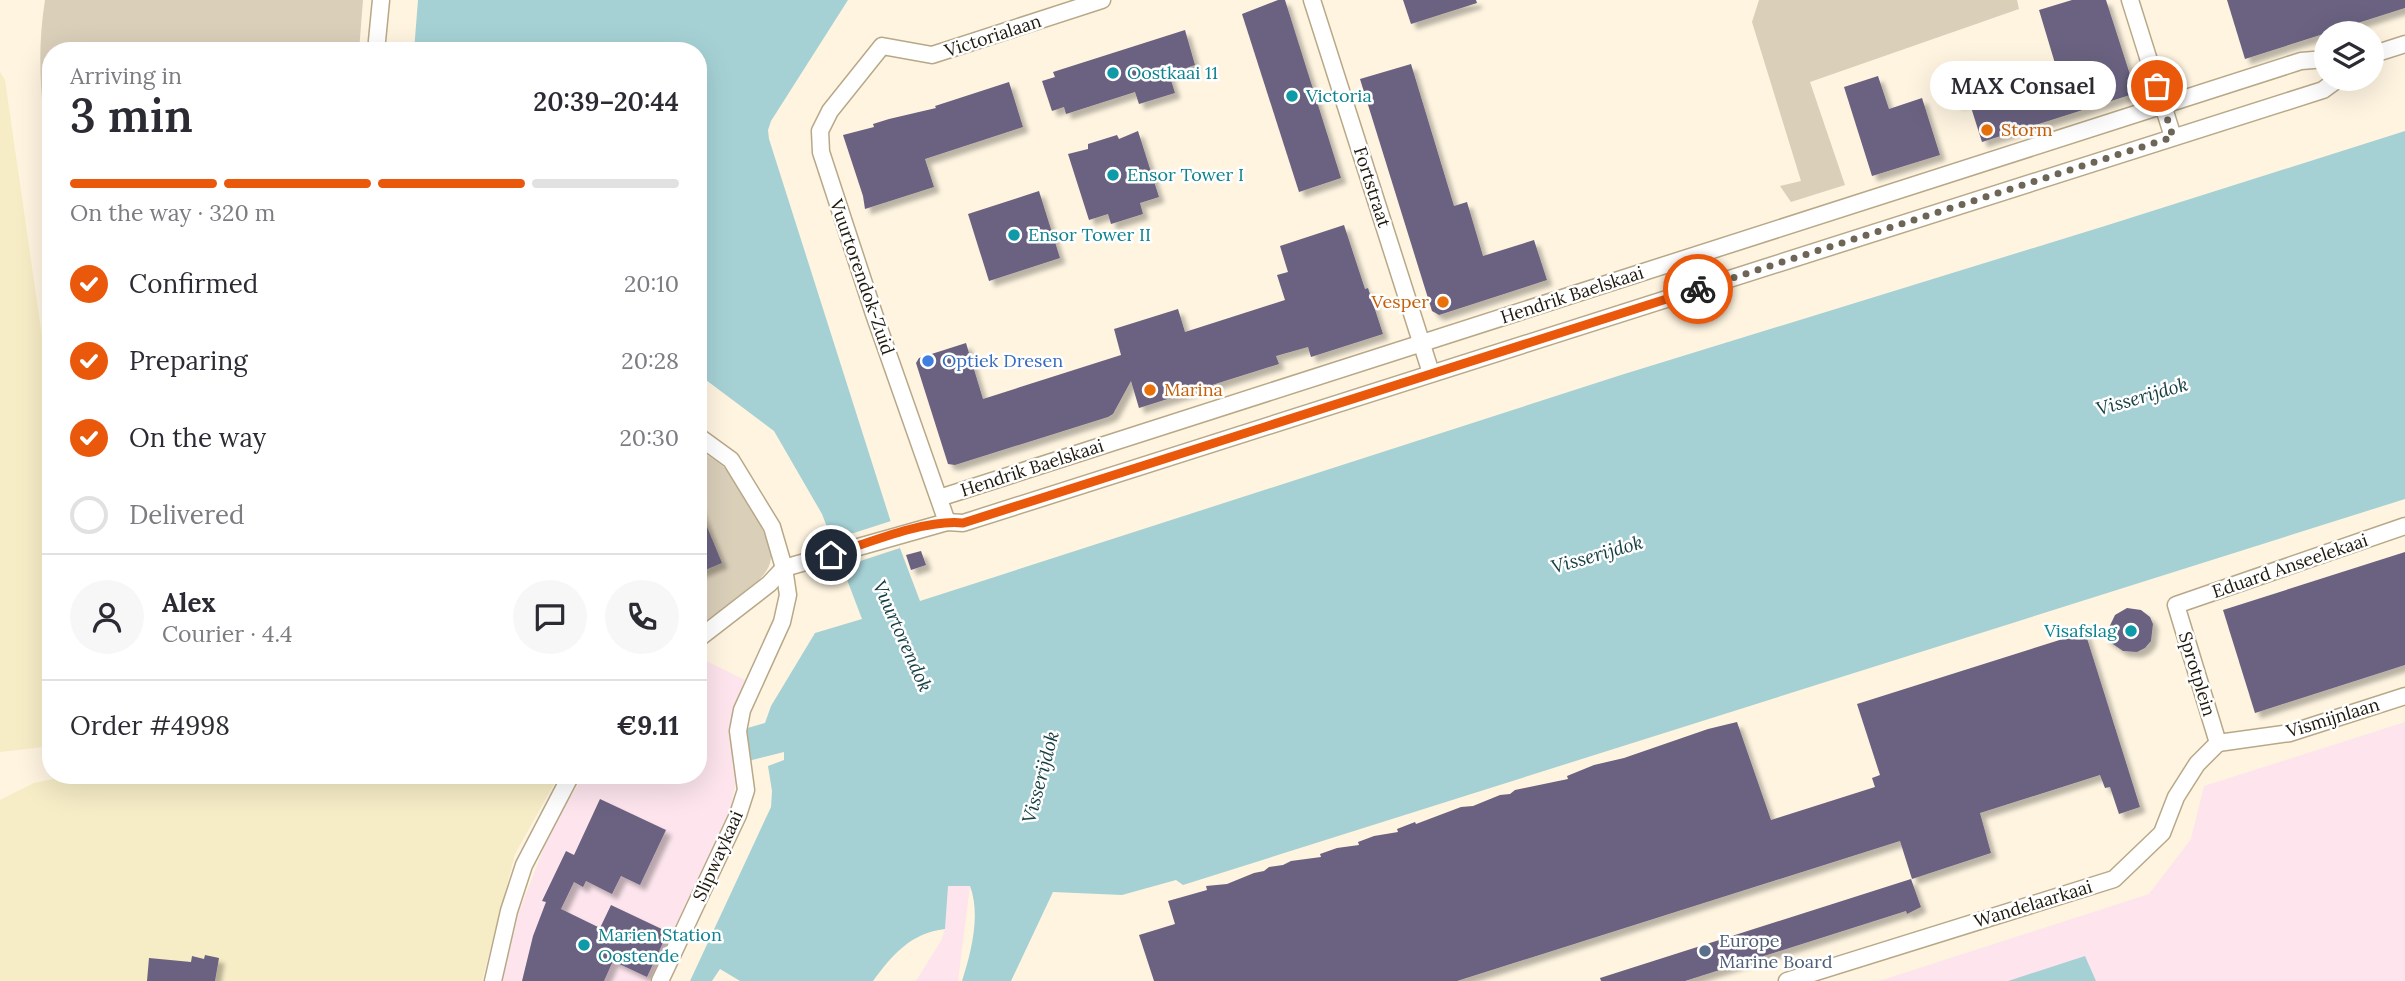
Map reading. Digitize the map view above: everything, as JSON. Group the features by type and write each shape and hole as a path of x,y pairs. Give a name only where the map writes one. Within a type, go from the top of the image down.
{"street":[{"path":"377,42 381,0"},
{"name":"Victorialaan","path":"882,46 932,55 1102,0"},
{"name":"Fortstraat","path":"1312,0 1431,373"},
{"path":"2130,0 2173,137"},
{"path":"2384,51 2405,44"},
{"name":"Vuurtorendok-Zuid","path":"882,46 830,111 820,131 821,152 947,522"},
{"name":"Hendrik Baelskaai","path":"939,498 2301,61 2314,60"},
{"name":"Hendrik Baelskaai","path":"707,632 769,584 784,568 895,534 947,522 963,523 2320,91"},
{"name":"Slipwaykaai","path":"660,981 738,814 746,790 738,731 742,710 782,622 788,595 784,568 772,527 731,460 707,443"},
{"name":"Eduard Anseelekaai","path":"2176,606 2405,526"},
{"name":"Sprotplein","path":"2176,606 2218,743"},
{"name":"Vismijnlaan","path":"2218,743 2290,733 2405,696"},
{"name":"Wandelaarkaai","path":"1787,981 2114,879 2162,833 2176,797 2197,764 2218,743"},
{"path":"494,981 509,911 524,865 566,784"}],"shaded area":[{"path":"45,0 363,0 360,42 42,42 42,92 41,41"},
{"path":"1759,0 2017,0 2019,9 1810,82 1845,185 1791,202 1780,186 1801,181 1752,22"},
{"path":"707,455 725,468 760,523 771,560 759,580 707,621"},
{"path":"707,661 745,680 732,711 737,764 730,810 649,981 502,981 518,915 551,829 578,784 707,784"},
{"path":"2405,722 2405,981 2096,981 2084,957 2008,981 1879,981 2149,894 2191,839 2204,786"},
{"path":"947,886 970,886 958,981 916,981 941,941 945,929"}],"sand":[{"path":"0,72 5,80 42,337 42,747 0,752"},
{"path":"34,783 554,784 515,854 482,981 0,981 0,800"}],"water":[{"path":"418,0 848,0 771,121 769,139 895,535 920,601 1621,375 2405,131 2405,499 1183,885 1176,880 1122,895 1053,892 1011,981 962,981 974,934 975,909 970,886 948,886 945,929 922,935 904,946 873,981 740,981 720,969 712,981 690,981 771,807 772,791 768,766 784,760 784,752 748,761 744,729 765,723 771,706 815,633 862,619 822,514 774,431 707,381 707,42 415,42"},
{"path":"2085,956 2096,981 2008,981"}],"pier":[{"path":"891,521 900,548 839,568 829,541"}],"building":[{"name":"Victoria","path":"1278,0 1285,0 1341,178 1299,192 1242,14"},
{"path":"1403,0 1476,0 1477,3 1411,24"},
{"path":"2072,0 2106,0 2134,87 2130,95 1982,142 1969,101 1957,104 1950,80 2007,62 2014,84 2057,70 2039,10"},
{"path":"2227,0 2405,0 2405,8 2364,21 2314,21 2314,37 2245,59"},
{"name":"Oostkaai 11","path":"1185,30 1195,65 1169,74 1175,93 1139,104 1135,92 1066,114 1064,107 1052,111 1042,81 1055,77 1053,72"},
{"path":"1411,64 1454,206 1467,202 1483,256 1534,240 1547,280 1439,315 1432,311 1360,79"},
{"path":"1878,76 1889,109 1922,98 1940,155 1872,176 1844,87"},
{"path":"1009,82 1023,127 925,159 934,187 865,209 843,135 874,127 873,124 889,119 936,108 935,106"},
{"name":"Ensor Tower I","path":"1138,131 1159,197 1140,203 1143,214 1111,224 1108,214 1089,220 1068,154 1088,149 1088,144 1117,135 1119,139"},
{"name":"Ensor Tower II","path":"1039,191 1060,258 989,281 968,214"},
{"path":"1344,225 1383,334 1311,357 1308,347 1276,356 1279,364 1139,408 1131,381 1113,414 1108,417 955,465 948,464 916,363 919,358 966,343 983,399 1121,355 1114,329 1178,309 1185,332 1285,300 1277,275 1288,272 1280,246"},
{"path":"707,527 722,563 707,569"},
{"path":"921,551 926,565 911,570 906,555"},
{"path":"2405,552 2405,665 2255,713 2223,610"},
{"name":"Visafslag","path":"2127,608 2141,610 2150,617 2153,624 2151,641 2137,652 2123,651 2104,638 2115,615"},
{"path":"2085,632 2140,807 2119,814 2110,787 2105,788 2100,775 1980,813 1991,853 1912,879 1900,841 1457,981 1154,981 1139,935 1175,924 1168,901 1207,890 1206,886 1227,884 1269,867 1321,857 1320,854 1337,848 1359,845 1358,842 1374,836 1398,832 1397,829 1415,822 1416,824 1461,807 1473,806 1515,790 1568,779 1567,776 1594,765 1624,758 1708,729 1737,722 1771,820 1875,787 1872,778 1880,775 1857,704"},
{"path":"600,799 666,830 640,885 621,876 612,894 586,881 583,887 574,882 561,909 600,928 611,905 668,932 647,977 613,961 604,981 522,981 533,936 546,902 542,901 566,851 574,855"},
{"path":"1911,879 1921,907 1907,914 1906,911 1685,981 1601,981 1600,978"},
{"path":"205,955 219,958 215,981 147,981 149,958 191,962 192,956 204,959"}],"way so far":[{"path":"1698,289 2173,137 2157,86"}],"place":[{"name":"Oostkaai 11","path":"1113,73"},
{"name":"MAX Consael","path":"2157,86"},
{"name":"Victoria","path":"1292,96"},
{"name":"Storm","path":"1987,130"},
{"name":"Ensor Tower I","path":"1113,175"},
{"name":"Ensor Tower II","path":"1014,235"},
{"name":"Vesper","path":"1443,302"},
{"name":"Optiek Dresen","path":"928,361"},
{"name":"Marina","path":"1150,390"},
{"name":"Visafslag","path":"2131,631"},
{"name":"Marien Station Oostende","path":"584,945"},
{"name":"Europe Marine Board","path":"1705,951"}],"route":[{"path":"831,555 895,534 947,522 963,523 1698,289"}],"water label":[{"name":"Visserijdok","path":"2142,396"},
{"name":"Visserijdok","path":"1597,554"},
{"name":"Vuurtorendok","path":"903,636"},
{"name":"Visserijdok","path":"1040,777"}]}
